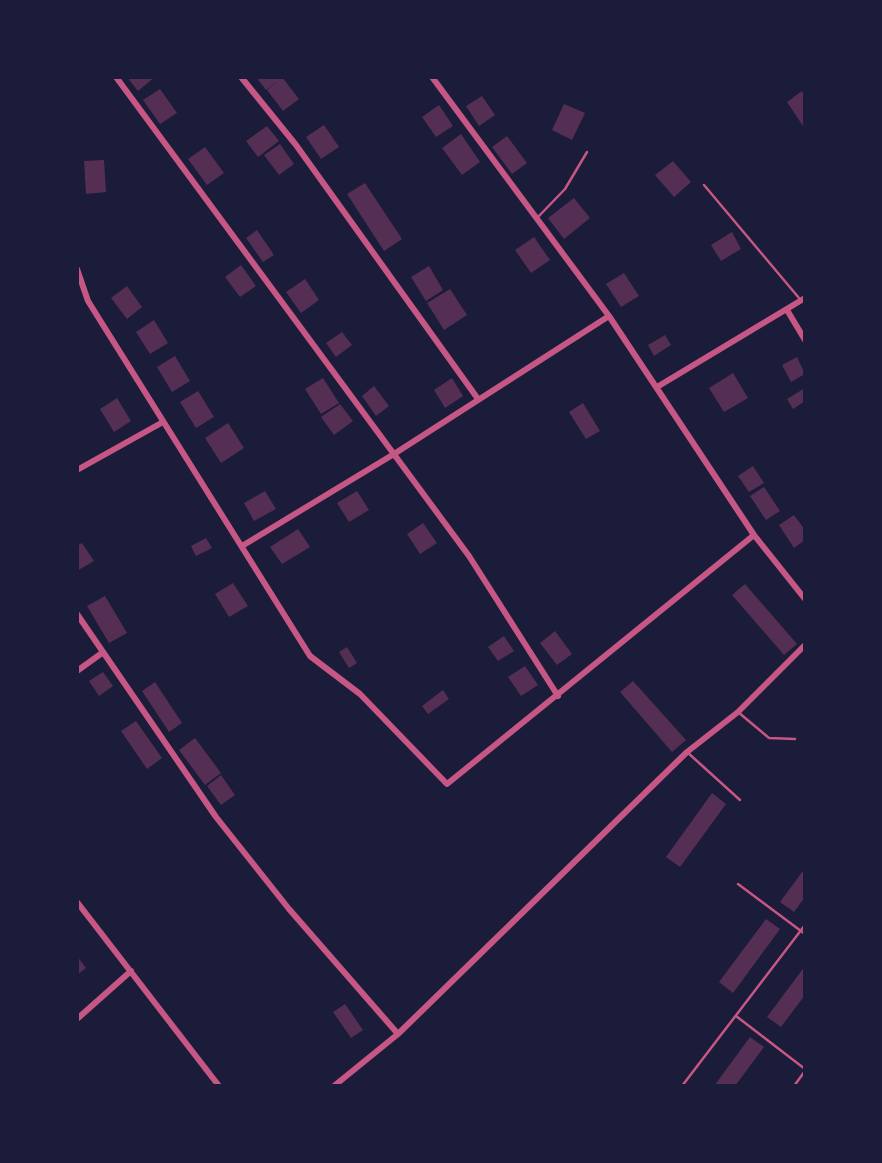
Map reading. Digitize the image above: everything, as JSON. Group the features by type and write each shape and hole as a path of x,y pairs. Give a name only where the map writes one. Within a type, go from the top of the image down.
{"street":[{"path":"116,77 469,556 558,696"},
{"path":"241,77 296,145 478,399"},
{"path":"432,77 609,316 754,536 805,599"},
{"path":"77,269 88,301 310,656 360,694 447,784 754,536"},
{"path":"657,387 803,300"},
{"path":"788,310 805,340"},
{"path":"242,546 394,454 609,316"},
{"path":"77,470 163,422"},
{"path":"77,614 216,817 289,909 398,1034"},
{"path":"334,1086 398,1034 687,752 737,712 805,645"},
{"path":"77,671 102,653"},
{"path":"77,902 219,1086"},
{"path":"77,1019 131,971"}],"lane":[{"path":"536,219 565,189 587,152"},
{"path":"704,185 803,300"},
{"path":"737,712 769,738 795,738"},
{"path":"687,752 740,800"},
{"path":"738,884 805,934"},
{"path":"682,1086 805,925"},
{"path":"736,1016 805,1070 794,1086"}],"building":[{"path":"127,77 155,77 138,91"},
{"path":"256,77 282,77 299,99 283,111 267,90 279,80 266,90"},
{"path":"160,89 177,113 160,124 143,100"},
{"path":"802,91 805,96 803,126 787,102"},
{"path":"482,96 495,115 479,126 466,106"},
{"path":"564,104 585,113 572,140 552,130"},
{"path":"439,105 453,126 436,137 422,117"},
{"path":"324,125 339,147 321,159 306,137"},
{"path":"267,126 279,141 258,157 246,141"},
{"path":"461,134 480,162 462,175 442,148"},
{"path":"507,136 527,163 512,174 492,147"},
{"path":"280,144 294,164 279,175 264,155"},
{"path":"205,147 224,173 207,185 188,159"},
{"path":"104,160 106,192 86,194 84,161"},
{"path":"673,161 691,182 674,197 655,175"},
{"path":"365,183 402,239 384,251 347,194"},
{"path":"574,198 590,218 564,239 548,218"},
{"path":"257,230 274,255 263,262 246,238"},
{"path":"732,232 741,249 721,261 711,245"},
{"path":"534,237 550,260 531,273 515,250"},
{"path":"241,265 256,286 240,297 225,277"},
{"path":"429,266 443,290 426,301 411,277"},
{"path":"624,273 639,296 621,307 606,284"},
{"path":"305,279 319,300 301,313 286,292"},
{"path":"127,286 142,307 127,319 111,298"},
{"path":"450,289 467,315 444,330 427,303"},
{"path":"154,320 168,343 150,354 136,332"},
{"path":"342,332 352,345 336,357 326,343"},
{"path":"665,335 671,345 654,356 648,345"},
{"path":"175,356 190,381 172,392 157,367"},
{"path":"797,357 805,374 791,382 782,365"},
{"path":"733,373 748,398 724,412 709,388"},
{"path":"323,378 339,403 321,414 305,389"},
{"path":"452,378 463,396 445,408 434,390"},
{"path":"374,386 389,406 376,416 362,396"},
{"path":"805,388 805,401 793,409 787,399"},
{"path":"198,391 214,417 196,428 180,402"},
{"path":"117,398 131,421 114,432 100,409"},
{"path":"583,403 600,431 586,439 569,412"},
{"path":"340,404 353,421 334,435 321,417"},
{"path":"228,423 244,448 221,463 205,438"},
{"path":"753,466 764,483 749,492 738,476"},
{"path":"764,487 780,511 766,520 750,496"},
{"path":"265,491 276,509 254,521 244,503"},
{"path":"357,491 369,510 349,522 337,503"},
{"path":"794,515 805,530 805,540 794,548 779,525"},
{"path":"423,523 437,543 420,554 407,534"},
{"path":"298,529 310,547 282,564 270,547"},
{"path":"206,538 212,548 196,556 191,546"},
{"path":"82,543 94,561 77,571 77,546"},
{"path":"233,583 248,606 229,617 215,594"},
{"path":"745,584 797,644 784,655 732,595"},
{"path":"105,596 127,633 109,643 87,606"},
{"path":"555,631 572,654 557,665 540,643"},
{"path":"504,636 514,651 498,661 488,647"},
{"path":"347,647 357,663 349,668 339,652"},
{"path":"525,666 538,685 521,696 508,677"},
{"path":"103,672 113,686 99,696 89,681"},
{"path":"633,681 686,740 672,752 620,692"},
{"path":"155,682 182,723 169,732 142,691"},
{"path":"443,690 449,699 428,714 422,706"},
{"path":"136,721 162,758 147,769 121,731"},
{"path":"195,738 221,773 205,785 179,750"},
{"path":"221,775 235,795 221,805 207,786"},
{"path":"712,793 726,804 680,867 666,857"},
{"path":"805,868 805,897 794,912 780,902"},
{"path":"766,919 780,929 733,993 719,982"},
{"path":"77,956 86,968 77,975"},
{"path":"805,966 805,995 781,1027 767,1017"},
{"path":"345,1004 363,1030 351,1038 333,1012"},
{"path":"750,1037 764,1047 735,1086 714,1086"}]}
